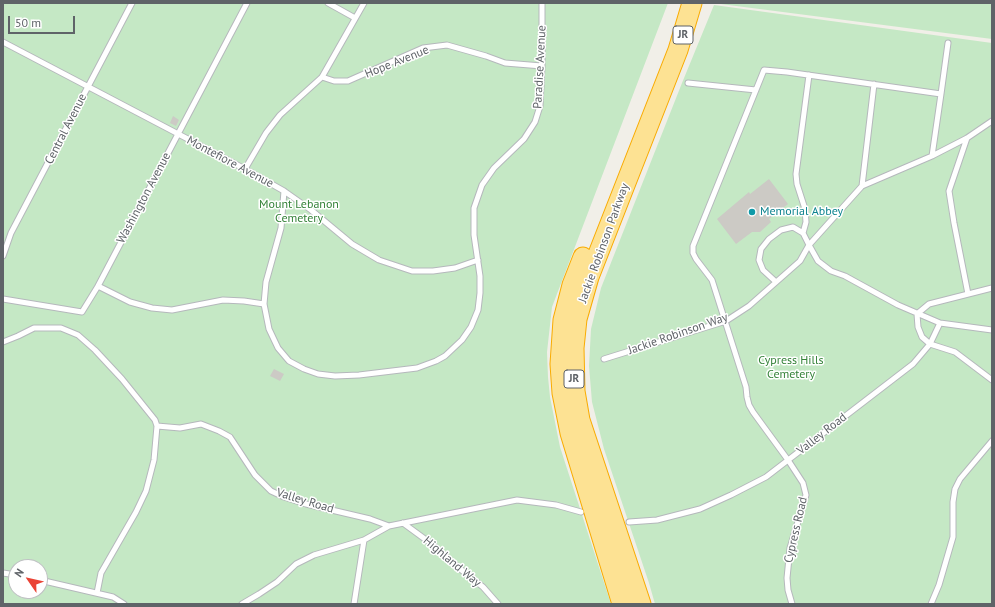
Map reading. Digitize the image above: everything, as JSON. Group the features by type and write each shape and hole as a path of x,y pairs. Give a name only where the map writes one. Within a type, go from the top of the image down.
{"highway":[{"name":"Jackie Robinson Parkway","path":"622,604 566,419 560,378 561,334 566,306 572,285 664,50 679,3"},
{"name":"Jackie Robinson Parkway","path":"641,604 580,420 575,391 574,348 577,319 589,278 683,36 692,3"},
{"path":"671,66 694,24 702,3"}],"lane":[{"name":"Central Avenue","path":"3,256 11,233 132,3"},
{"name":"Washington Avenue","path":"3,299 82,312 98,286 247,3"},
{"path":"328,3 356,18"},
{"path":"246,169 266,133 280,115 322,77 364,3"},
{"name":"Paradise Avenue","path":"284,191 281,228 266,282 264,304 269,329 278,348 289,361 318,374 335,376 360,375 418,368 445,356 462,340 471,327 478,310 480,276 474,235 474,208 482,185 494,168 524,139 535,122 540,106 542,66 542,3"},
{"name":"Montefiore Avenue","path":"3,42 246,169 284,191 311,210 352,244 379,260 412,271 433,271 455,268 478,260"},
{"path":"932,156 948,43"},
{"name":"Hope Avenue","path":"322,77 334,81 348,81 423,48 447,45 505,63 542,66"},
{"name":"Cypress Road","path":"792,604 788,590 787,578 790,548 806,495 803,483 749,405 746,387 712,280 696,259 693,253 693,246 764,70 808,75"},
{"path":"803,233 806,222 805,209 797,184 796,174 808,75 941,94"},
{"path":"688,83 756,90"},
{"path":"862,186 874,84"},
{"name":"Jackie Robinson Way","path":"604,359 726,321 749,306 800,261 809,245 862,186 932,156 967,138 992,121"},
{"path":"967,138 949,191 968,294"},
{"path":"776,282 762,270 759,260 762,249 769,239 781,230 793,227 803,233 818,261 831,271 845,276 917,314 940,323 992,330"},
{"path":"98,286 130,302 152,308 172,310 223,300 244,300 264,304"},
{"path":"917,314 929,304 992,288"},
{"path":"917,314 918,328 922,337 930,344 955,352 992,380"},
{"name":"Valley Road","path":"628,522 657,520 700,509 766,477 912,364 930,344 940,323"},
{"path":"3,342 34,328 61,328 78,335 122,379 157,426 154,460 146,491 136,512 101,573 97,593"},
{"name":"Valley Road","path":"157,426 180,428 201,424 219,431 230,437 255,475 272,491 292,499 370,519 389,526 517,500 556,504 581,512"},
{"path":"931,604 940,585 953,537 953,502 955,489 960,479 992,441"},
{"name":"Highland Way","path":"403,524 433,545 483,587 498,604"},
{"path":"242,604 277,582 296,564 314,555 364,540 389,526"},
{"path":"354,604 364,540"},
{"path":"48,582 112,597 124,604"}],"green space":[{"name":"Mount Lebanon Cemetery","path":"3,3 668,3 552,307 547,352 550,397 560,447 611,604 3,604"},
{"path":"713,3 992,3 992,39"},
{"name":"Cypress Hills Cemetery","path":"714,5 992,43 992,604 655,604 604,449 592,402 589,366 591,329 601,288"}],"building":[{"path":"173,116 179,120 176,126 170,123"},
{"name":"Memorial Abbey","path":"769,179 788,204 769,219 771,222 760,232 752,232 736,244 717,219 749,192 750,194"},
{"path":"274,369 284,374 280,381 270,376"}],"place":[{"name":"Memorial Abbey","path":"752,212"}]}
